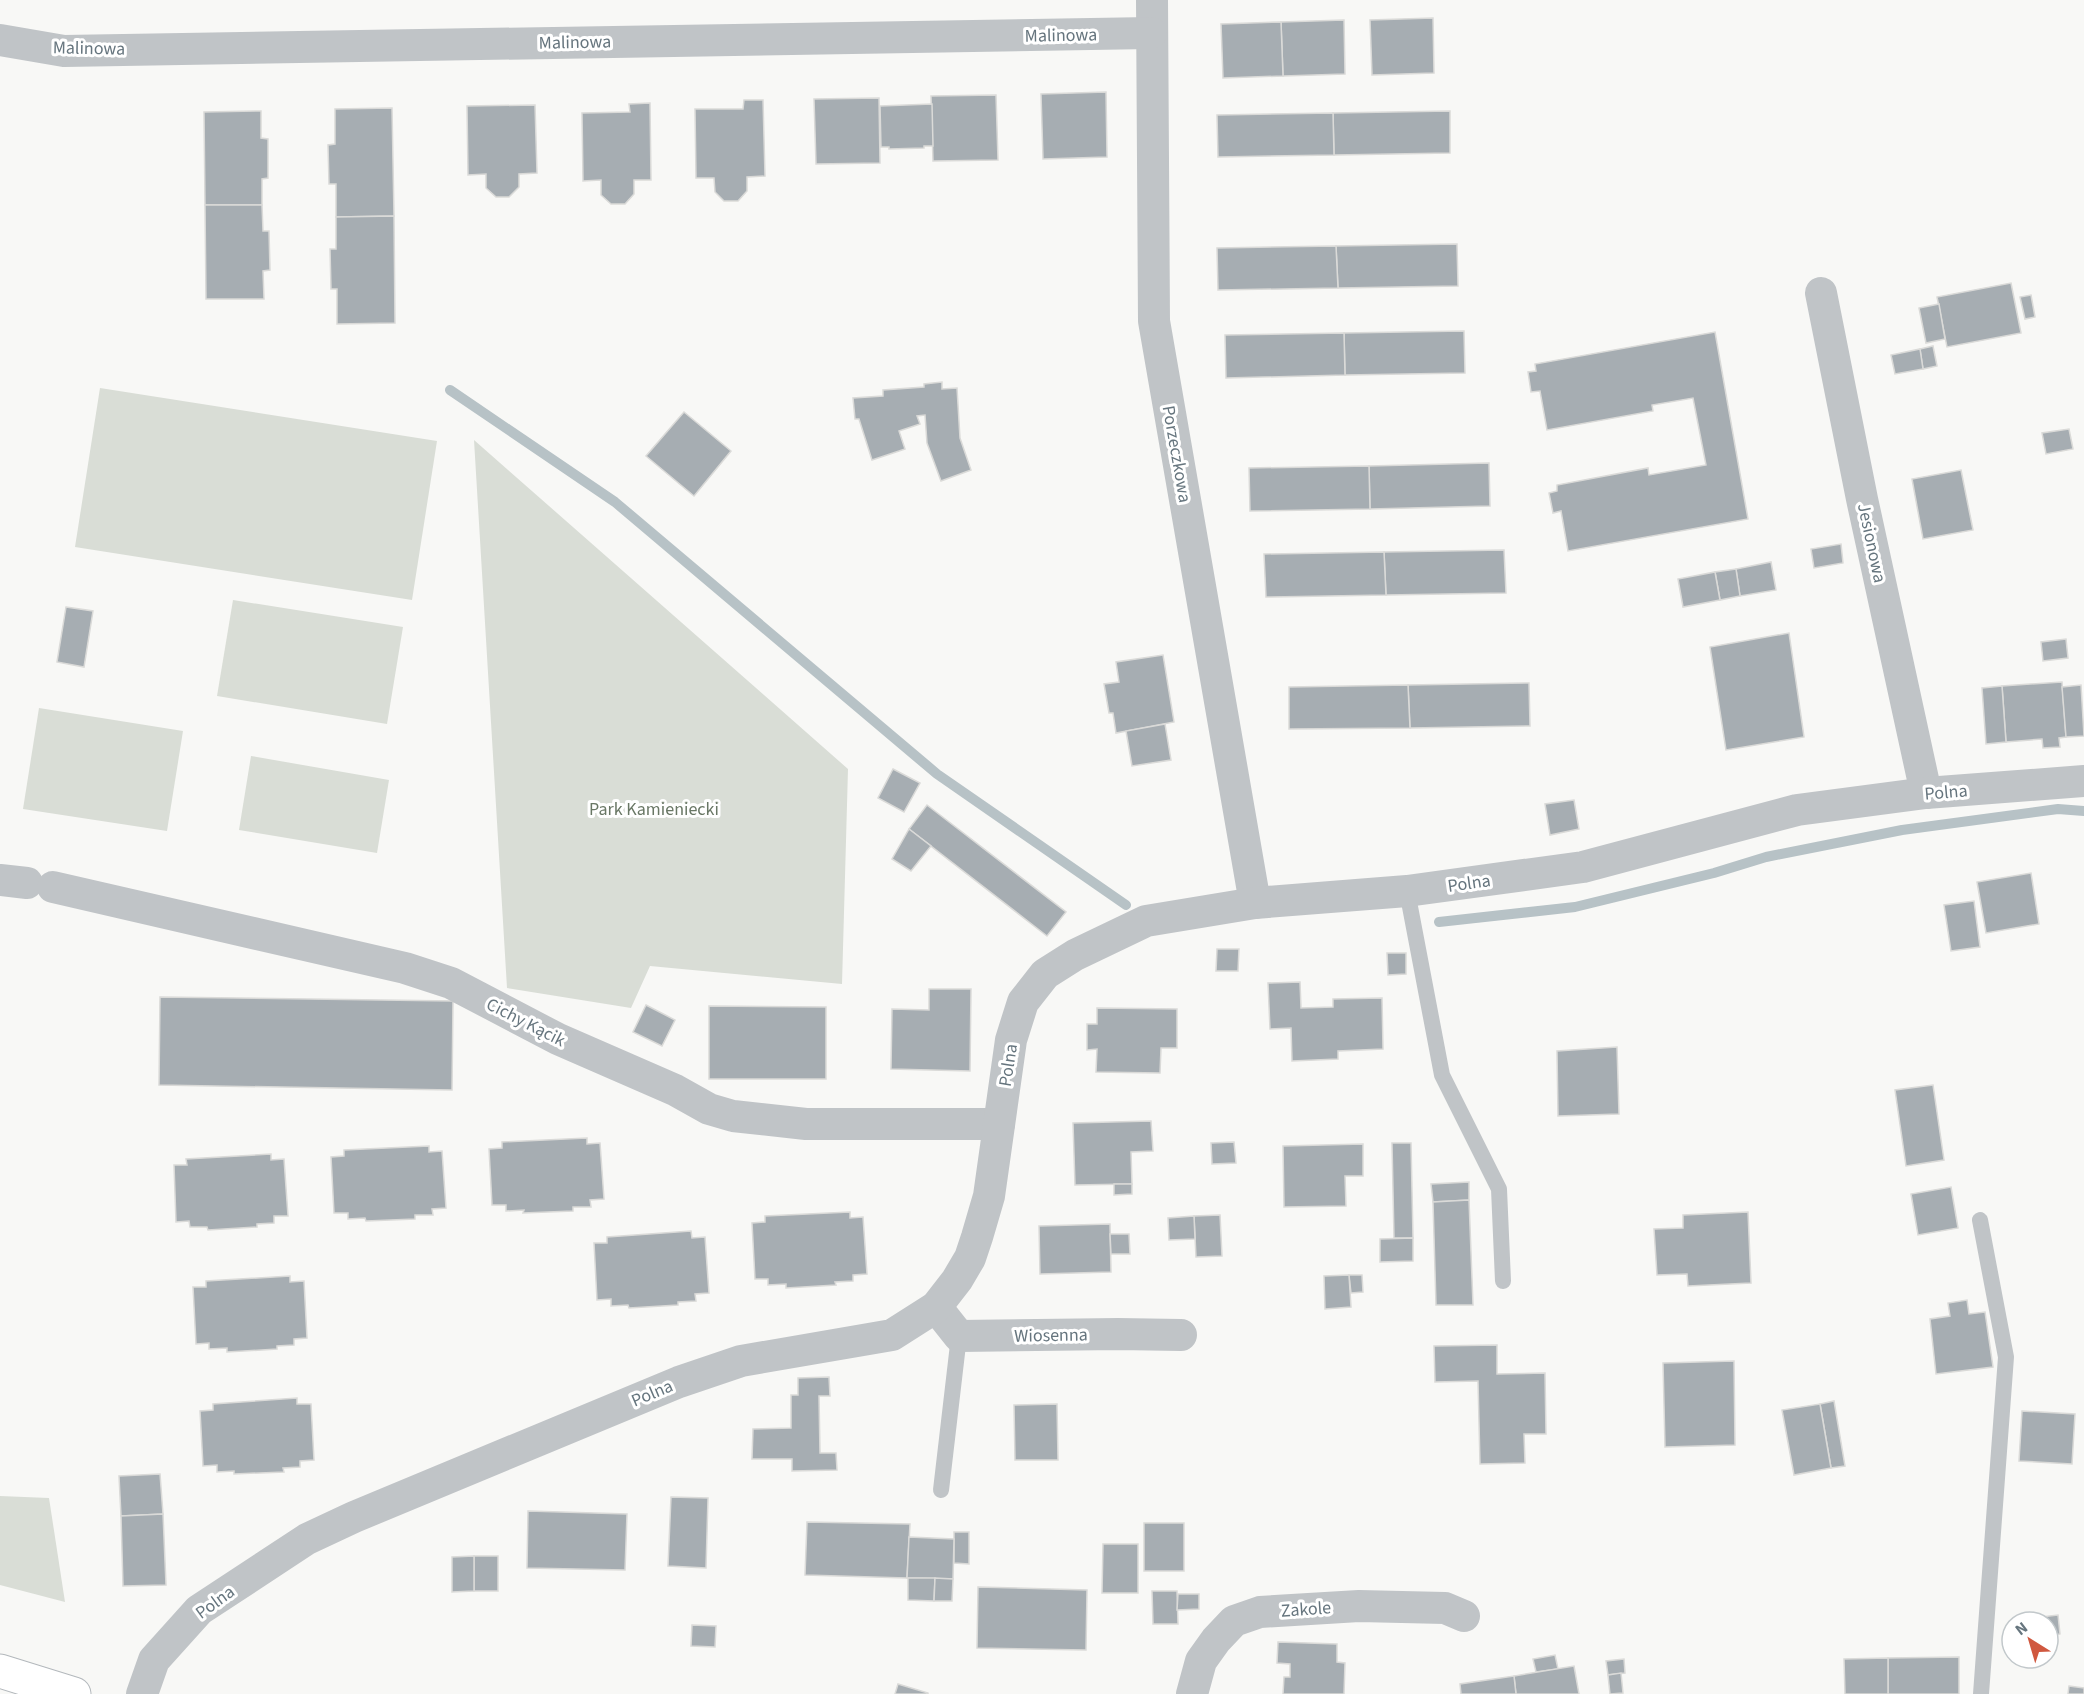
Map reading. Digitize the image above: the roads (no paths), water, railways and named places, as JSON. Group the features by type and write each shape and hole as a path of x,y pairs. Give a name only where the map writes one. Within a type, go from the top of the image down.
{"main road":[{"path":"0,1671 74,1694"}],"street":[{"name":"Porzeczkowa","path":"1152,0 1154,321 1255,903"},
{"name":"Malinowa","path":"0,40 64,51 1151,33"},
{"name":"Jesionowa","path":"1821,293 1862,499 1926,793"},
{"name":"Polna","path":"142,1694 154,1660 199,1610 308,1539 354,1517 679,1382 741,1361 892,1335 936,1308 970,1258 989,1196 1011,1040 1023,1002 1046,974 1075,955 1146,921 1255,903 1407,891 1583,867 1797,810 1926,793 2084,781"},
{"name":"Cichy Kącik","path":"27,883 405,968 450,983 558,1039 675,1090 709,1109 734,1116 806,1124 999,1124"},
{"path":"936,1308 959,1336"},
{"name":"Wiosenna","path":"959,1336 1181,1335"},
{"name":"Zakole","path":"1192,1694 1201,1661 1215,1640 1234,1621 1260,1612 1359,1606 1445,1608 1464,1616"}],"lane":[{"path":"1407,891 1442,1075 1499,1189 1503,1281"},
{"path":"1980,1220 2006,1357 1981,1694"},
{"path":"941,1490 959,1336"}],"waterway":[{"path":"450,390 615,502 937,774 1126,905"},
{"path":"1439,922 1575,907 1714,873 1766,857 1902,830 2058,809 2084,811"}],"park label":[{"name":"Park Kamieniecki","path":"654,809"}]}
